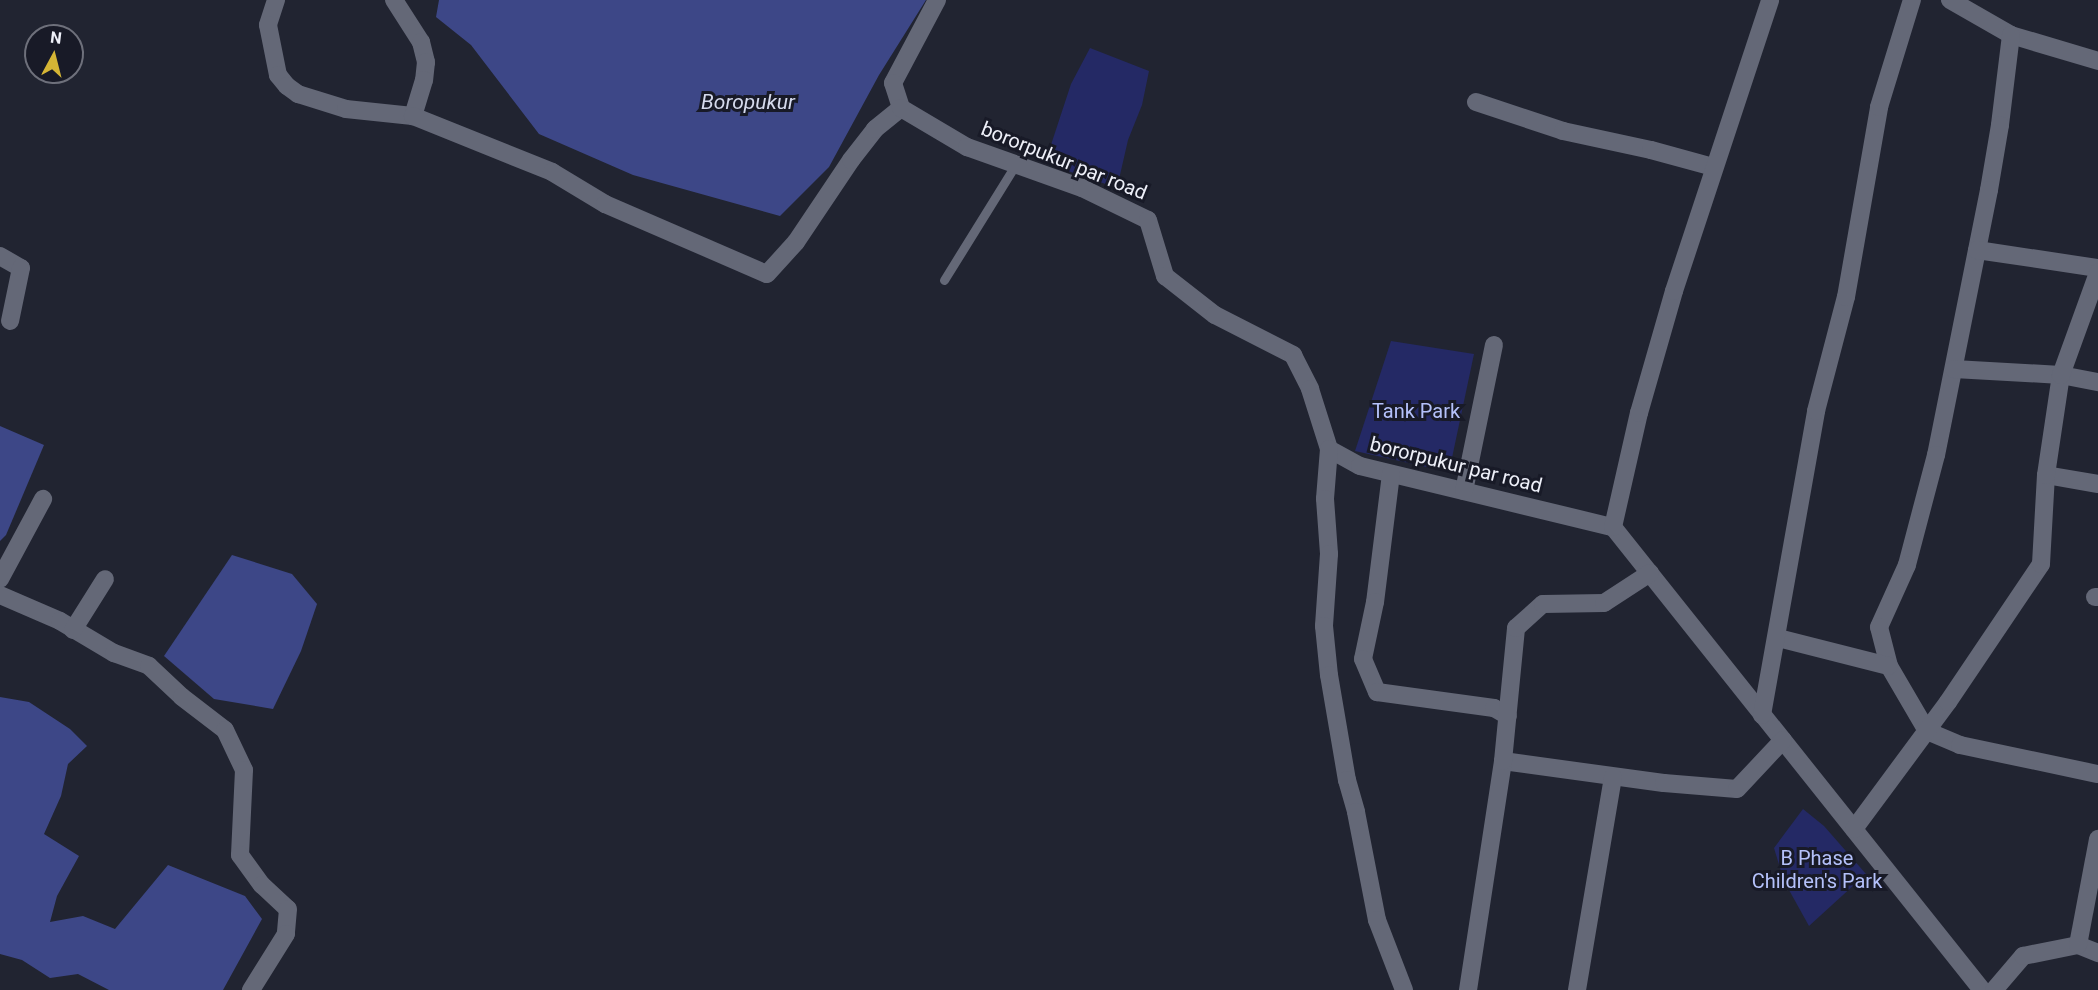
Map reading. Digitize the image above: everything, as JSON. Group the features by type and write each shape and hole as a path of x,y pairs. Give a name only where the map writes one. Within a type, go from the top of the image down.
{"street":[{"path":"276,0 268,25 278,75 298,94 346,109 413,116 552,172 605,204 767,274 796,242 851,160 875,129 901,108 893,83 937,0"},
{"path":"394,0 421,42 426,62 424,80 413,116"},
{"path":"1770,0 1713,167 1674,291 1642,402 1613,527 1982,990"},
{"path":"1762,715 1778,638 1816,411 1846,297 1879,107 1912,0"},
{"path":"1950,0 2011,34 2098,61"},
{"path":"2011,34 2000,125 1954,369 1907,565 1879,627 1889,666 1927,730 1960,745 2098,774"},
{"path":"1476,102 1563,131 1651,150 1713,167"},
{"name":"bororpukur par road","path":"901,108 967,147 1082,188 1148,220 1165,276 1215,315 1293,355 1310,388 1329,449 1360,466 1613,527"},
{"path":"1977,250 2098,268"},
{"path":"0,256 21,268 10,321"},
{"path":"1854,829 1927,730 2041,564 2046,475 2061,375 2098,273"},
{"path":"1464,491 1494,345"},
{"path":"1954,369 2061,375 2098,382"},
{"path":"1329,449 1325,499 1329,554 1324,626 1329,675 1347,780 1356,812 1377,920 1404,990"},
{"path":"1391,474 1375,603 1363,659 1377,692 1494,708 1508,716"},
{"path":"2046,475 2098,484"},
{"path":"0,579 43,500"},
{"path":"1468,990 1503,761 1516,628 1543,604 1604,603 1650,573"},
{"path":"73,630 105,579"},
{"path":"0,595 73,630 114,653 149,666 182,697 225,730 244,771 240,855 262,885 288,909 286,934 251,990"},
{"path":"1778,638 1889,666"},
{"path":"1503,761 1613,777 1737,789 1783,740"},
{"path":"1577,990 1613,777"},
{"path":"2078,945 2098,839"},
{"path":"1994,990 2023,956 2078,945 2098,952"}],"lane":[{"path":"944,280 1016,164"}],"green space":[{"path":"1090,48 1149,71 1142,105 1128,140 1117,188 1045,163 1071,84"},
{"name":"Tank Park","path":"1391,341 1474,354 1449,472 1355,451"},
{"name":"B Phase Children's Park","path":"1803,809 1824,826 1866,874 1809,926 1784,881 1774,848"}],"water":[{"name":"Boropukur","path":"439,0 926,0 879,75 829,167 780,216 633,175 539,134 471,45 436,17"},
{"path":"0,426 44,445 6,535 0,541"},
{"path":"232,555 292,574 317,604 301,651 273,709 214,699 164,656"},
{"path":"0,697 29,702 70,729 87,746 68,764 61,796 44,834 79,856 57,896 50,922 83,916 115,929 168,865 245,896 262,919 223,990 109,990 78,974 50,978 22,960 0,954"}]}
